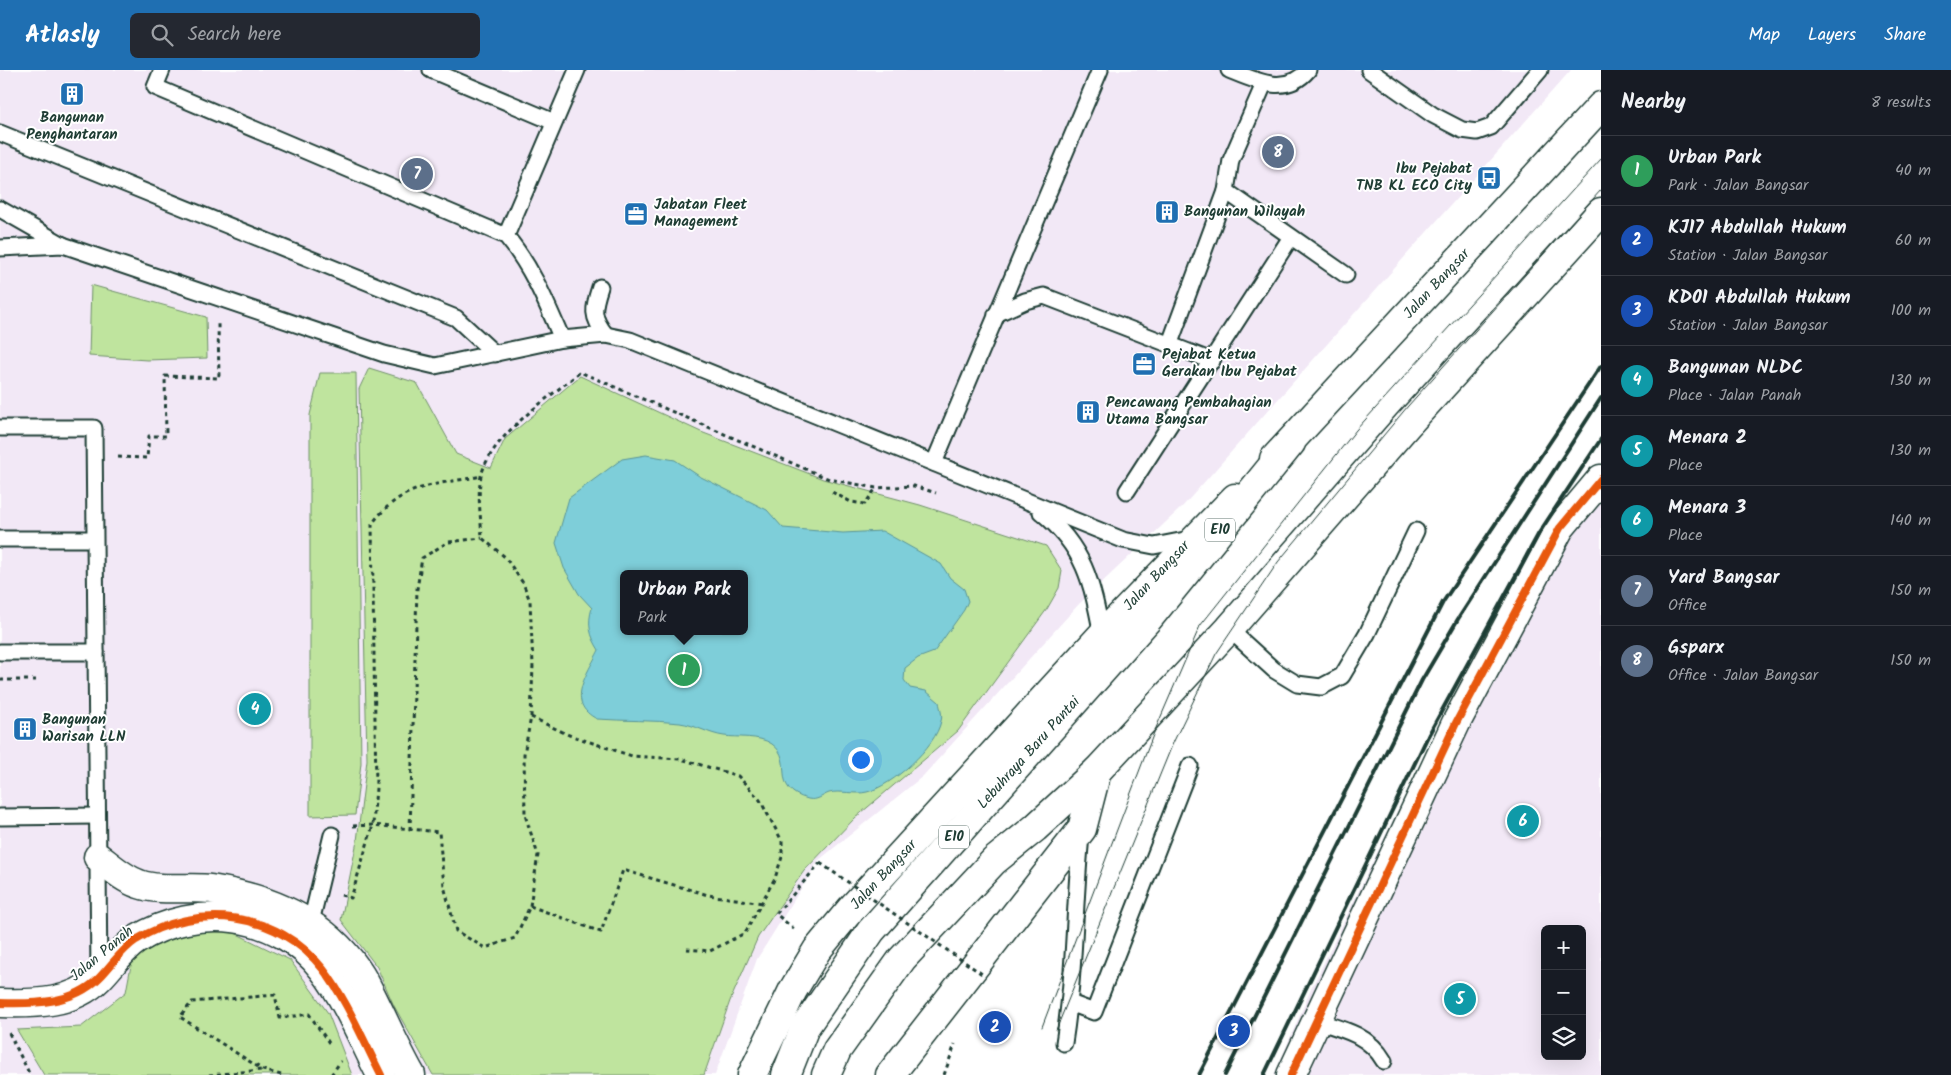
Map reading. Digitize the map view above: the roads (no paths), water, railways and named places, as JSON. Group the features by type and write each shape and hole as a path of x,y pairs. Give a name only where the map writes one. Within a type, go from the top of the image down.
{"main road":[{"name":"Jalan Bangsar","path":"752,1075 788,998 817,950 851,909 1102,635 1194,538 1291,442 1601,106"},
{"path":"826,1075 837,1050 902,959 994,860 1035,828 1097,770 1229,629 1406,426 1601,212"},
{"name":"Lebuhraya Baru Pantai","path":"786,1075 805,1027 871,931 1149,618 1291,442"},
{"path":"1291,1075 1456,723 1560,528 1601,479"},
{"path":"890,1075 1082,829 1097,770"},
{"path":"98,857 141,885 233,892 274,905 311,922 336,944 365,983 387,1032 411,1075"},
{"name":"Jalan Panah","path":"3,1003 58,1001 81,992 99,978 115,958 128,947 158,928 183,920 208,916 235,918 260,924 284,935 305,950 323,969 342,998 381,1075"},
{"path":"342,998 365,983"}],"lane":[{"path":"162,70 155,87 506,236 528,266 562,339"},
{"path":"431,70 554,122"},
{"path":"506,236 577,70"},
{"path":"934,463 1100,70"},
{"path":"1229,70 1264,84 1279,85 1294,82 1308,70"},
{"path":"1369,70 1433,115 1462,130 1477,132 1491,127 1540,70"},
{"path":"1170,343 1226,191 1231,160 1264,84"},
{"path":"0,133 456,318 495,354"},
{"path":"1226,191 1346,275"},
{"path":"0,209 63,246 384,354 435,366 562,339 606,335 630,340 1029,501 1083,525 1136,544 1165,545 1194,538"},
{"path":"1127,491 1291,237"},
{"path":"0,248 63,246"},
{"path":"600,287 594,304 595,322 606,335"},
{"path":"996,314 1044,296 1212,360"},
{"path":"0,428 94,428 99,978"},
{"path":"1029,501 1062,530 1083,560 1094,593 1102,635"},
{"path":"1229,629 1274,670 1297,684 1321,688 1342,676 1367,634 1416,531"},
{"path":"0,539 94,539"},
{"path":"0,652 96,652"},
{"path":"1070,1003 1094,1012 1190,766"},
{"path":"0,817 97,816"},
{"path":"1064,1043 1075,947 1075,892 1082,829"},
{"path":"311,922 332,835"},
{"path":"1316,1021 1357,1034 1378,1050 1384,1061"}],"water":[{"path":"646,455 675,460 699,476 767,510 783,528 843,533 882,531 941,564 950,578 964,589 968,601 964,610 934,652 918,658 905,668 904,680 910,688 926,691 939,702 942,717 931,742 912,764 877,788 858,793 833,792 817,799 808,799 796,794 789,788 785,781 782,758 779,751 767,741 755,738 718,735 680,723 597,719 587,712 582,705 580,696 585,678 599,650 590,630 592,608 579,594 564,568 556,543 569,498 622,459"}],"tram line":[{"path":"1042,1027 1153,735 1200,626 1356,430 1601,159"},
{"path":"1056,1030 1173,743 1216,654 1278,562 1408,406 1601,190"}],"railway":[{"path":"1199,1075 1443,602 1601,366"},
{"path":"1225,1075 1422,680 1458,619 1601,398"},
{"path":"1264,1075 1428,736 1539,533 1601,439"}],"place":[{"name":"Bangunan Penghantaran","path":"72,94"},
{"name":"Gsparx","path":"1278,152"},
{"name":"Yard Bangsar","path":"417,174"},
{"name":"Ibu Pejabat TNB KL ECO City","path":"1489,178"},
{"name":"Bangunan Wilayah","path":"1167,212"},
{"name":"Jabatan Fleet Management","path":"636,214"},
{"name":"Pejabat Ketua Gerakan Ibu Pejabat","path":"1144,364"},
{"name":"Pencawang Pembahagian Utama Bangsar","path":"1088,412"},
{"name":"Urban Park","path":"684,670"},
{"name":"Bangunan NLDC","path":"255,709"},
{"name":"Bangunan Warisan LLN","path":"25,729"},
{"name":"Menara 3","path":"1523,821"},
{"name":"Menara 2","path":"1460,999"},
{"name":"KJ17 Abdullah Hukum","path":"995,1027"},
{"name":"KD01 Abdullah Hukum","path":"1234,1031"}]}
